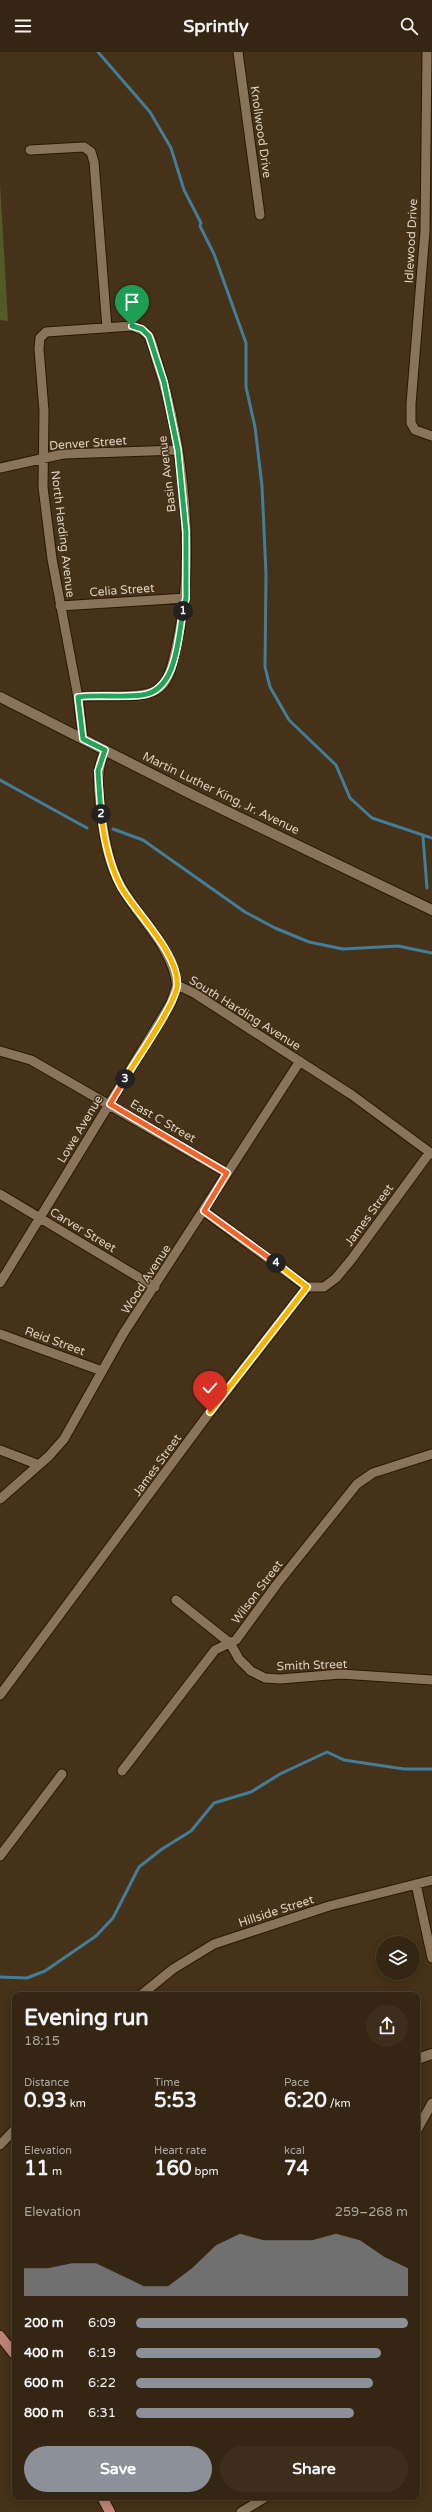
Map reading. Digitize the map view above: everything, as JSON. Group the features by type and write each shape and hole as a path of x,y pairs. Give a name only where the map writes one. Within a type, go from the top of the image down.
{"main road":[{"name":"Martin Luther King, Jr. Avenue","path":"0,697 197,797 432,910"},
{"path":"420,2058 432,2054"},
{"path":"2,2341 12,2352"},
{"path":"104,2500 110,2512"}],"street":[{"name":"Knollwood Drive","path":"238,52 260,215"},
{"name":"Idlewood Drive","path":"427,52 429,232 411,404 411,423 415,430 432,436"},
{"path":"30,150 84,147 91,152 94,162 107,328"},
{"name":"Basin Avenue","path":"46,332 132,326 142,329 149,336 164,382 178,450 186,532 186,598 172,666 165,681 158,689 142,695 96,694 78,697"},
{"name":"North Harding Avenue","path":"46,332 40,338 39,349 44,411 42,458 43,487 51,552 78,697 83,739"},
{"name":"Denver Street","path":"0,468 63,454 178,450"},
{"name":"Celia Street","path":"60,606 186,598"},
{"name":"South Harding Avenue","path":"105,750 98,771 98,785 103,829 110,859 122,888 167,953 177,985 194,993 300,1061 431,1153"},
{"name":"Lowe Avenue","path":"0,1283 171,1003 177,985"},
{"name":"East C Street","path":"0,1052 31,1060 110,1104 227,1173"},
{"name":"Wood Avenue","path":"0,1499 39,1465 64,1439 102,1371 227,1173 300,1061"},
{"name":"James Street","path":"0,1695 210,1412 307,1287 324,1287 336,1278 431,1153"},
{"name":"Carver Street","path":"0,1194 155,1287"},
{"path":"204,1211 307,1287"},
{"name":"Reid Street","path":"0,1334 102,1371"},
{"path":"0,1450 39,1465"},
{"name":"Wilson Street","path":"122,1771 215,1650 236,1640 247,1627 277,1584 357,1484 373,1473 432,1454"},
{"name":"Smith Street","path":"176,1600 230,1643 239,1659 251,1671 265,1678 280,1679 341,1674 432,1680"},
{"path":"0,1856 62,1774"},
{"name":"Hillside Street","path":"145,1992 173,1969 214,1944 330,1906 432,1880"},
{"path":"416,1884 432,1958"},
{"path":"420,2125 432,2103"},
{"path":"0,2145 12,2132"},
{"path":"241,2512 261,2500"}],"green space":[{"path":"0,183 8,321 0,320"}],"waterway":[{"path":"98,52 150,112 171,148 184,190 201,223 200,226 214,254 246,343 246,387 255,427 262,486 266,574 265,667 270,687 289,720 336,765 350,798 372,818 432,838"},
{"path":"0,780 87,828"},
{"path":"113,829 143,840 245,912 275,928 309,942 343,949 398,946 432,953"},
{"path":"423,837 427,888"},
{"path":"0,1977 27,1978 45,1971 96,1936 113,1918 139,1867 162,1849 191,1831 214,1803 251,1792 280,1774 327,1752 344,1760 404,1769 432,1769"}],"route":[{"path":"132,326 142,329 149,336 164,382 178,450 186,532 186,598 172,666 165,681 158,689 142,695 96,694 78,697 83,739 105,750 100,761 98,785 106,846 114,871 131,902 164,947 176,975 177,985 171,1003 110,1104 227,1173 204,1211 307,1287 210,1412"}]}
